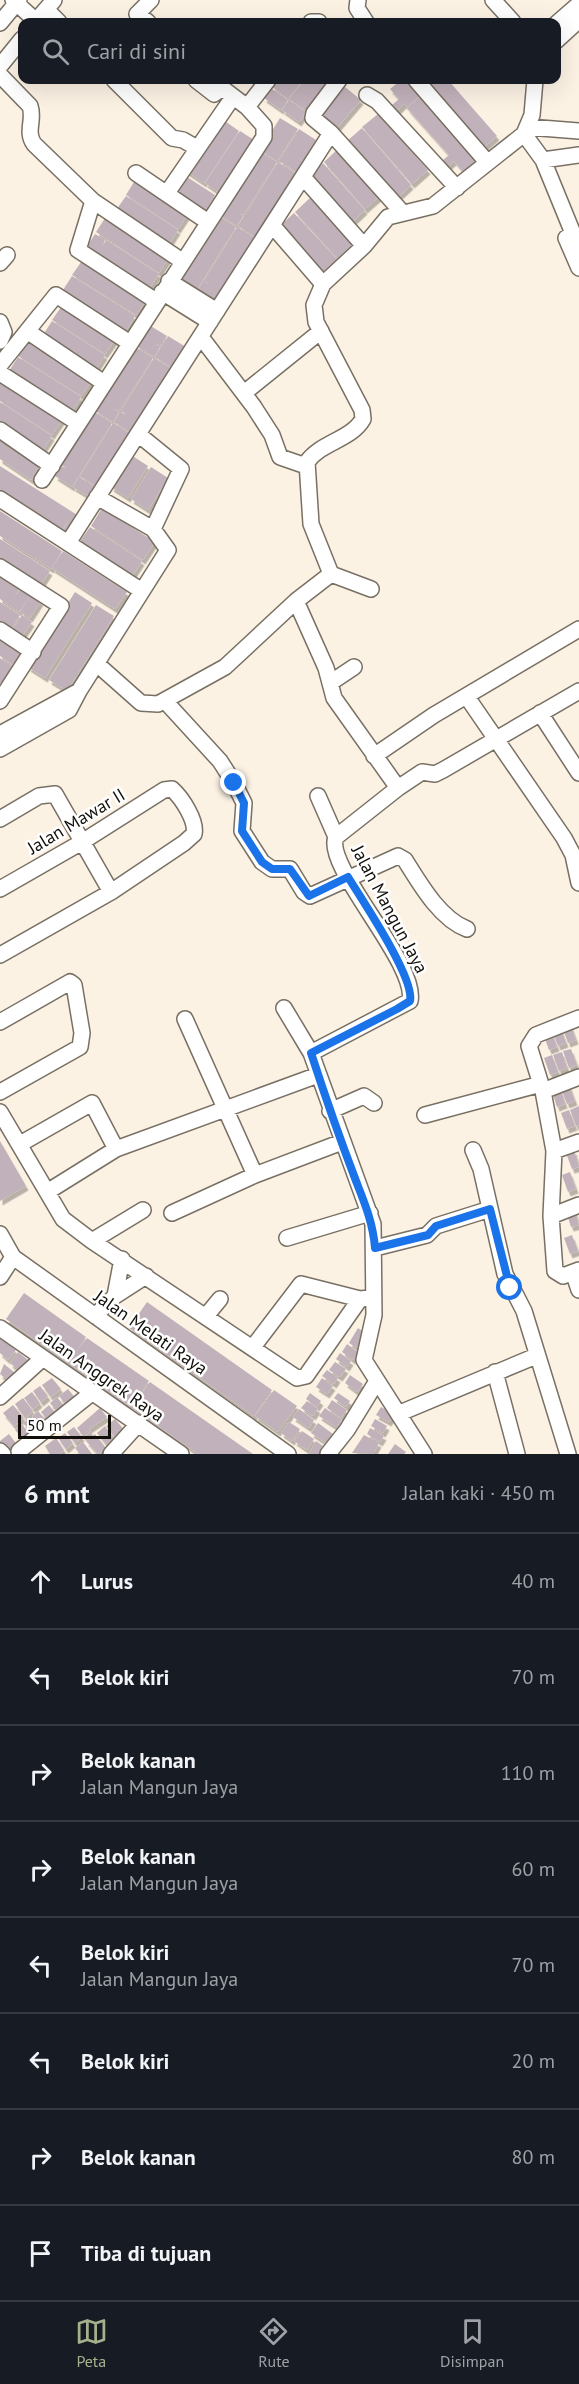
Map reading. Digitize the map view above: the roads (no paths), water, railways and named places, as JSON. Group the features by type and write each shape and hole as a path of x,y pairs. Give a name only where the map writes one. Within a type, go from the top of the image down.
{"street":[{"path":"139,18 151,0"},
{"path":"358,0 357,8 363,18"},
{"path":"493,0 509,18"},
{"path":"0,23 16,1 43,13"},
{"path":"561,20 574,8"},
{"path":"561,33 574,8"},
{"path":"0,66 18,44"},
{"path":"0,75 30,106 32,113 29,135 34,144 93,201 182,261"},
{"path":"118,84 172,138 183,140 197,148"},
{"path":"42,480 264,137 264,126 234,96 222,88 214,94 201,84"},
{"path":"246,107 265,84"},
{"path":"336,84 313,115 402,212"},
{"path":"419,84 487,162"},
{"path":"371,589 331,574 310,524 306,466 316,452 357,428 363,419 362,410 314,313 323,284 363,246 388,217 433,206 526,130 534,107 535,84"},
{"path":"367,95 377,101 457,188"},
{"path":"167,193 234,96"},
{"path":"526,130 579,131"},
{"path":"526,130 544,165 575,245 579,268"},
{"path":"68,543 331,133"},
{"path":"544,165 579,155"},
{"path":"136,172 208,222"},
{"path":"303,177 363,246"},
{"path":"93,201 78,250 213,317"},
{"path":"272,225 323,284"},
{"path":"0,365 56,295 130,343"},
{"path":"0,322 4,332 0,341"},
{"path":"27,331 104,383"},
{"path":"244,393 321,331"},
{"path":"201,337 244,393 272,435 280,457 306,466"},
{"path":"0,374 78,423"},
{"path":"0,430 52,466"},
{"path":"138,434 181,469 153,529"},
{"path":"0,749 69,710 168,550 153,529 97,497"},
{"path":"0,499 142,591"},
{"path":"0,567 61,606 33,652 2,694"},
{"path":"97,664 141,703 158,704 225,667 296,602 331,574"},
{"path":"296,602 326,668 339,705 398,788"},
{"path":"374,756 434,715 579,629"},
{"path":"0,630 33,652"},
{"path":"330,682 354,667"},
{"path":"0,734 79,691"},
{"name":"Jalan Mangun Jaya","path":"311,1053 397,1009 410,1001 411,993 404,973 348,877 334,845 336,837 422,772 435,774 443,770 579,691"},
{"path":"467,697 576,854 579,883"},
{"path":"165,701 220,760 234,783 244,803 242,831 262,862 272,869 290,869 309,896 398,856 405,860 433,900 456,925 467,929"},
{"path":"540,713 579,773"},
{"name":"Jalan Mawar II","path":"0,889 82,842 164,790 172,789 194,824 194,834 111,892"},
{"path":"0,819 39,796 52,793 111,892 0,956"},
{"path":"318,796 336,837"},
{"path":"0,1022 70,982 75,987 82,1033 80,1047 0,1092"},
{"path":"0,1112 21,1144 63,1219 92,1242 297,1378 302,1378 306,1376 367,1298 375,1248 369,1213 330,1111 311,1053 284,1008"},
{"path":"579,1018 536,1035 529,1046 542,1088 554,1151 551,1216 555,1272 562,1276 576,1271 579,1290"},
{"path":"184,1019 255,1175"},
{"path":"47,1192 116,1149 318,1076"},
{"path":"425,1115 542,1088 579,1077"},
{"path":"330,1111 364,1096 374,1103"},
{"path":"21,1144 93,1103 116,1149"},
{"path":"172,1213 255,1175 342,1142"},
{"path":"554,1151 579,1142"},
{"path":"473,1150 481,1169 505,1274 524,1311 568,1454"},
{"path":"551,1216 579,1205"},
{"path":"375,1248 428,1235 436,1226 490,1209"},
{"path":"92,1242 143,1210"},
{"path":"287,1238 369,1213"},
{"name":"Jalan Melati Raya","path":"0,1234 13,1257 288,1454"},
{"path":"115,1296 116,1256"},
{"path":"0,1277 13,1257"},
{"path":"95,1316 115,1296 146,1276"},
{"path":"253,1347 296,1289 303,1284 367,1298"},
{"path":"367,1298 374,1315 364,1360 400,1413 424,1454"},
{"path":"206,1316 220,1299"},
{"name":"Jalan Anggrek Raya","path":"0,1328 181,1454"},
{"path":"400,1413 536,1356"},
{"path":"0,1397 43,1358"},
{"path":"495,1372 517,1454"},
{"path":"328,1454 347,1430 377,1381"},
{"path":"19,1451 93,1392"},
{"path":"111,1454 139,1423"}]}
